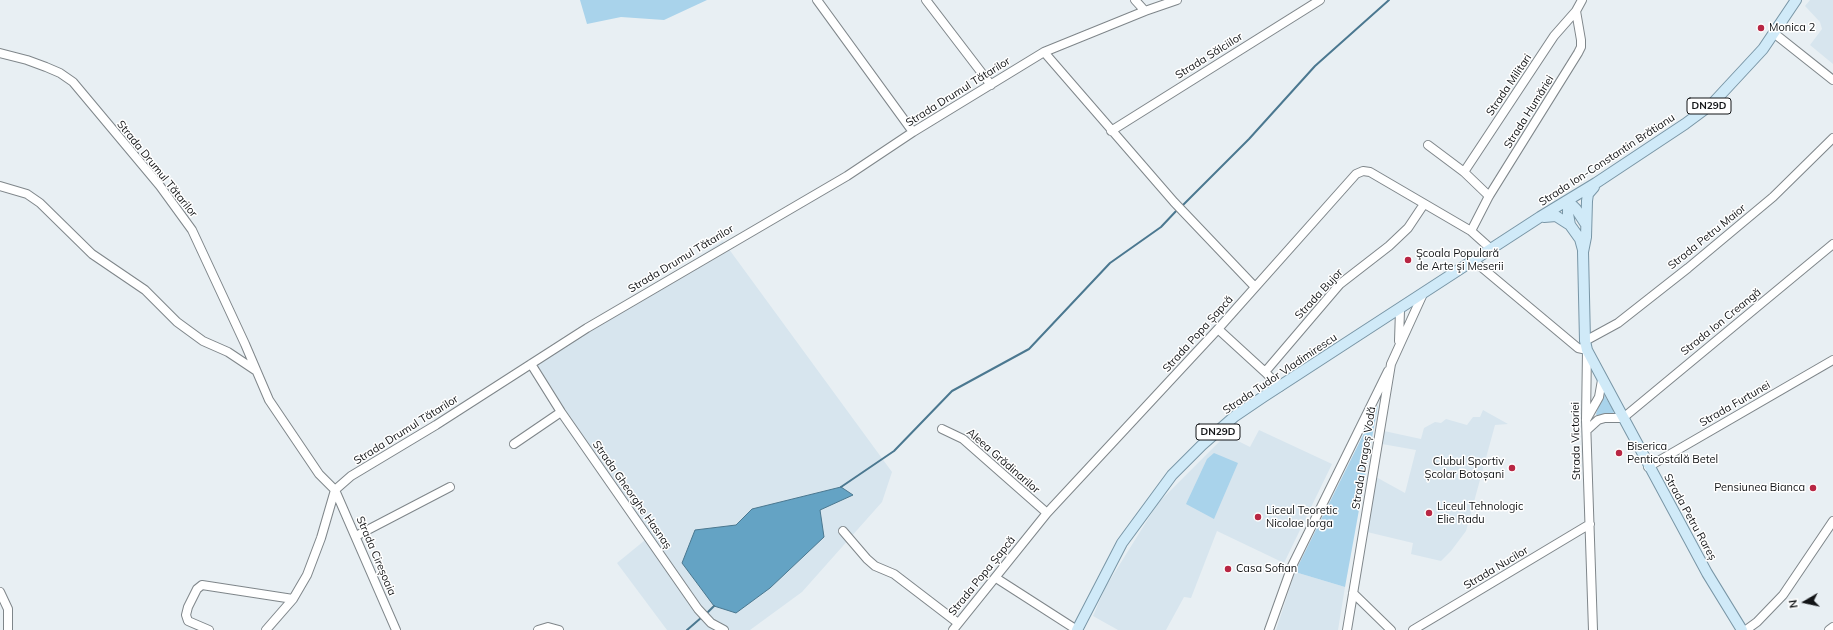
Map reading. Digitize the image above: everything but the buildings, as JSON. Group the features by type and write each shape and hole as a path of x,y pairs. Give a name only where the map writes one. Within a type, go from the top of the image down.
{"main road":[{"name":"Strada Ion-Constantin Brătianu","path":"1422,296 1491,249 1568,202 1685,124 1712,104 1774,34 1796,0"},
{"name":"Strada Victoriei","path":"1583,252 1586,237 1585,223 1588,194 1596,183"},
{"name":"Strada Victoriei","path":"1568,202 1570,225 1580,239 1583,252 1586,346"},
{"path":"1568,202 1576,209 1585,223"},
{"path":"1540,218 1556,216 1570,225"},
{"name":"Strada Tudor Vladimirescu","path":"1077,630 1122,543 1172,475 1202,445 1235,416 1422,296"},
{"name":"Strada Petru Rareș","path":"1586,346 1602,380 1648,467 1684,529 1707,573 1742,630"}],"street":[{"path":"817,0 913,132"},
{"path":"926,0 990,85"},
{"path":"1135,0 1145,11"},
{"name":"Strada Drumul Tătarilor","path":"0,53 46,67 60,73 73,82 160,186 192,230 246,344 255,370 269,400 304,454 319,474 335,490 352,476 532,364 586,328 847,176 913,132 1044,52 1145,11 1177,0"},
{"name":"Strada Sălciilor","path":"1110,131 1320,0"},
{"path":"1576,11 1582,0"},
{"name":"Strada Militari","path":"1464,172 1554,36 1576,11"},
{"name":"Strada Humăriei","path":"1472,231 1489,196 1581,47 1576,11"},
{"path":"1774,34 1833,80"},
{"path":"1044,52 1110,131 1174,202 1255,287"},
{"name":"Strada Petru Maior","path":"1586,346 1688,268 1773,197 1833,138"},
{"path":"1428,146 1464,172 1489,196"},
{"name":"Strada Popa Șapcă","path":"955,627 1047,513 1218,329 1356,174 1363,171 1370,172 1472,231 1491,249"},
{"path":"0,186 26,194 40,203 92,254 145,290 177,322 204,342 228,352 255,370"},
{"name":"Strada Bujor","path":"1265,372 1340,284 1389,246 1408,228 1424,204"},
{"name":"Strada Ion Creangă","path":"1623,418 1833,244"},
{"path":"1474,261 1578,348 1586,346"},
{"name":"Strada Dragoș Vodă","path":"1347,630 1391,364 1399,343 1422,296"},
{"path":"1399,343 1400,310"},
{"path":"1218,329 1280,387"},
{"name":"Strada Victoriei","path":"1586,346 1586,420 1593,630"},
{"name":"Strada Furtunei","path":"1648,467 1833,360"},
{"name":"Strada Gheorghe Hasnaș","path":"532,364 561,412 698,609 711,623 724,630"},
{"path":"1270,630 1292,566 1391,364"},
{"path":"1586,420 1599,397 1602,380"},
{"path":"514,444 561,412"},
{"path":"1587,430 1592,425 1605,418 1623,418"},
{"name":"Aleea Grădinarilor","path":"942,429 963,439 1047,513"},
{"path":"356,536 450,487"},
{"path":"266,630 292,599 307,575 316,555 335,490"},
{"name":"Strada Cireșoaia","path":"335,490 396,630"},
{"path":"1746,630 1762,617 1783,595 1833,521"},
{"name":"Strada Nucilor","path":"1413,630 1590,524"},
{"path":"843,531 875,566 894,574 955,627"},
{"path":"996,578 1077,630"},
{"path":"209,630 188,620 186,615 188,606 197,589 202,585 292,599"},
{"path":"0,592 8,609 8,630"},
{"path":"1353,593 1392,630"},
{"path":"538,630 548,627 559,630"},
{"path":"1829,630 1833,627"}],"shaded area":[{"path":"580,0 707,0 664,20 621,17 587,24"},
{"path":"1810,0 1833,0 1833,64 1810,45 1822,29 1820,22 1805,6"},
{"path":"723,241 892,472 882,502 802,592 750,630 667,630 617,563 650,536 531,364"},
{"path":"1603,393 1614,411 1613,414 1597,416 1596,414"},
{"path":"1378,405 1345,587 1295,572 1302,558"},
{"path":"1483,410 1508,424 1495,425 1466,531 1451,551 1441,561 1411,554 1413,543 1367,532 1376,477 1405,493 1416,450 1382,444 1384,431 1421,439 1424,428 1435,422 1441,423 1446,419 1467,425 1473,417 1480,417"},
{"path":"1259,430 1332,464 1284,563 1217,531 1191,598 1184,597 1166,630 1118,630 1093,616 1105,588 1158,503 1226,435 1250,447"},
{"path":"1214,453 1238,463 1214,519 1186,504 1207,459"},
{"path":"841,487 853,495 820,510 824,537 770,588 736,613 714,606 682,563 695,530 736,525 752,509"},
{"path":"1295,572 1345,587 1338,630 1276,630"}],"waterway":[{"path":"1182,206 1249,139 1315,66 1389,0"},
{"path":"841,487 894,451 952,391 1029,349 1110,263 1161,227 1178,209"},
{"path":"706,614 714,606"},
{"path":"687,630 702,617"}],"place":[{"name":"Monica 2","path":"1761,28"},
{"name":"Şcoala Populară de Arte şi Meserii","path":"1408,260"},
{"name":"Biserica Penticostală Betel","path":"1619,453"},
{"name":"Clubul Sportiv Școlar Botoșani","path":"1512,468"},
{"name":"Pensiunea Bianca","path":"1813,488"},
{"name":"Liceul Tehnologic Elie Radu","path":"1429,513"},
{"name":"Liceul Teoretic Nicolae Iorga","path":"1258,517"},
{"name":"Casa Sofian","path":"1228,569"}]}
